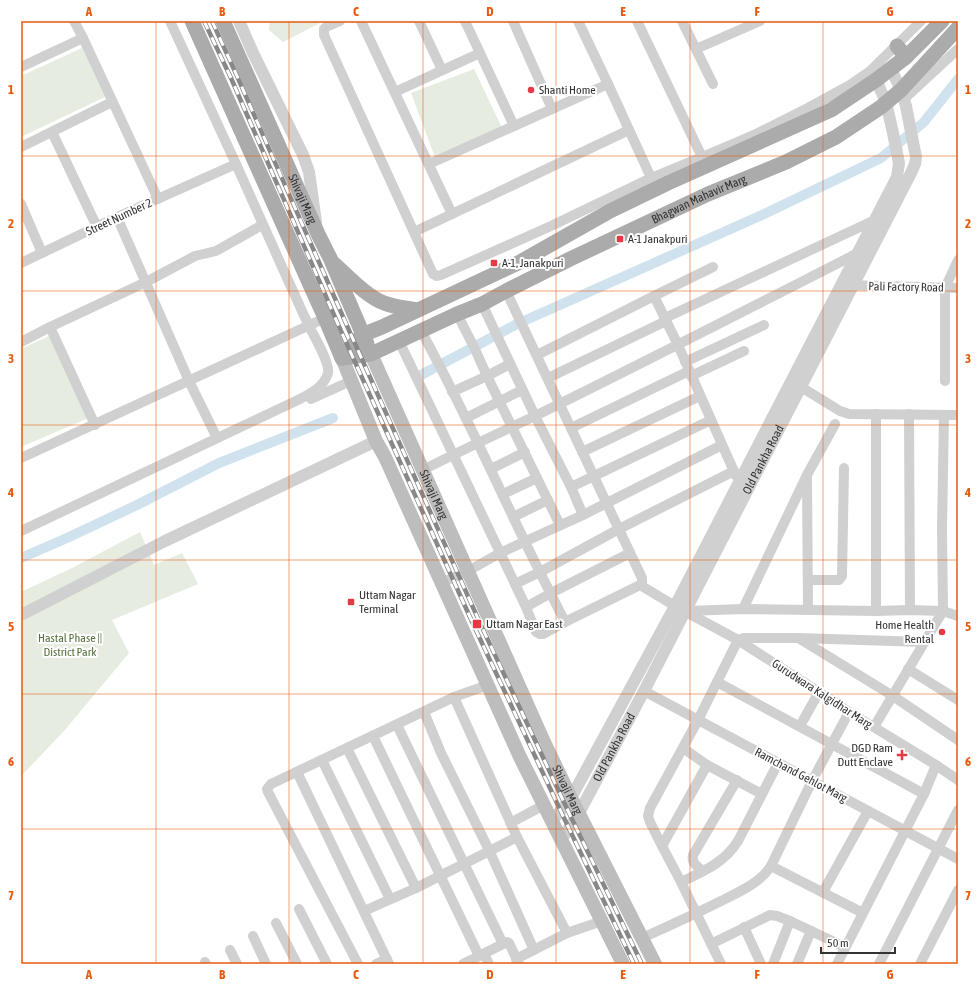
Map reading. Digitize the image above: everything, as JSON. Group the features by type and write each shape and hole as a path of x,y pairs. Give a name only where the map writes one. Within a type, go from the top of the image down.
{"main road":[{"path":"192,21 325,318 376,442 385,457 520,757 623,964"},
{"name":"Shivaji Marg","path":"223,21 544,742 655,964"},
{"path":"342,358 362,335 520,262 610,211 653,184 831,110 891,69 902,52 942,21"},
{"name":"Bhagwan Mahavir Marg","path":"342,358 371,354 482,304 570,259 708,194 786,162 836,137 886,102 903,94 958,28"},
{"path":"330,260 366,291 382,302 394,306 418,310"}],"street":[{"path":"74,21 158,200"},
{"path":"21,531 300,399 319,388 328,372 328,367 322,349 309,326 170,21"},
{"path":"239,21 304,155 309,172 318,234"},
{"path":"340,21 326,27 324,29 324,34 433,274 437,276 551,226 653,184 702,157 758,133 808,108 902,52 921,21"},
{"path":"361,21 452,214"},
{"path":"419,21 442,70"},
{"path":"465,21 514,126"},
{"path":"513,21 552,109"},
{"path":"578,21 653,184"},
{"path":"637,21 702,157"},
{"path":"682,21 713,84"},
{"path":"696,49 760,21"},
{"path":"21,67 83,38"},
{"path":"903,94 958,49"},
{"path":"395,92 480,53"},
{"name":"Old Pankha Road","path":"561,840 579,813 644,691 737,476 915,164 916,157 903,94 891,69"},
{"name":"Old Pankha Road","path":"552,821 571,798 680,609 801,387 847,285 858,253 897,177 899,163 893,133 886,102 876,80"},
{"path":"429,164 608,84"},
{"path":"21,147 89,112 112,102"},
{"path":"414,232 629,130"},
{"path":"52,132 97,227"},
{"name":"Street Number 2","path":"21,263 117,217 236,164"},
{"path":"21,204 42,253"},
{"path":"117,217 189,381 216,438"},
{"path":"548,378 665,319 875,220"},
{"path":"21,342 146,282 194,256 216,251 262,224"},
{"path":"423,470 678,345 858,253"},
{"path":"945,381 945,288 958,260"},
{"path":"537,355 713,267"},
{"name":"Pali Factory Road","path":"847,285 958,288"},
{"path":"399,341 537,633 543,634 640,585 642,583 642,578 506,291"},
{"path":"515,584 619,529 737,476 678,345 654,296"},
{"path":"482,304 522,390 571,487 583,515"},
{"path":"457,314 560,525"},
{"path":"21,458 325,318"},
{"path":"572,428 688,370 764,325"},
{"path":"50,327 95,425"},
{"path":"421,331 440,365 565,622"},
{"path":"688,370 744,351"},
{"path":"452,392 510,364"},
{"path":"21,538 351,380"},
{"path":"801,387 840,411 849,414 958,415"},
{"path":"466,418 522,390"},
{"path":"582,452 700,396"},
{"path":"876,414 876,611"},
{"path":"908,414 910,610"},
{"path":"874,727 943,611 942,529 944,414"},
{"path":"571,487 711,420"},
{"path":"743,609 807,475 836,424"},
{"path":"21,615 165,541 376,442"},
{"path":"442,583 468,571 500,553 583,515 722,445"},
{"path":"491,469 525,452"},
{"path":"808,580 839,580 842,576 844,468"},
{"path":"807,475 808,610"},
{"path":"502,494 537,478"},
{"path":"513,517 548,500"},
{"path":"526,607 630,552"},
{"name":"Gurudwara Kalgidhar Marg","path":"640,585 680,609 738,640 958,780"},
{"path":"680,609 910,610 943,611 958,616"},
{"path":"720,964 682,882 650,822 648,812 698,720 738,640 744,638 798,638 924,642"},
{"path":"798,638 893,696 958,740"},
{"path":"908,669 958,700"},
{"path":"717,682 924,794"},
{"path":"358,964 267,789 271,784 454,697 488,685"},
{"name":"Ramchand Gehlot Marg","path":"644,691 958,859"},
{"path":"800,726 819,692"},
{"path":"454,697 516,836 567,934"},
{"path":"424,712 441,753 489,850 534,950"},
{"path":"642,938 696,914 744,889 762,877 771,866 812,781 849,712"},
{"path":"397,725 503,944"},
{"path":"373,736 440,876 482,955 489,964"},
{"path":"347,748 416,888"},
{"path":"683,748 707,764 762,794"},
{"path":"322,760 390,899"},
{"path":"682,882 716,864 734,848 778,763"},
{"path":"662,846 707,764"},
{"path":"837,964 906,831 936,765"},
{"path":"297,772 388,961 376,964"},
{"path":"703,871 693,861 693,854 737,780"},
{"path":"510,823 544,805"},
{"path":"878,964 958,810"},
{"path":"824,892 868,811"},
{"path":"364,911 416,888 516,836"},
{"path":"771,866 863,913"},
{"path":"920,964 958,890"},
{"path":"299,909 327,964"},
{"path":"711,944 770,915 790,921 845,947"},
{"path":"463,964 507,942 517,961 534,950 567,934 602,921"},
{"path":"773,964 790,921"},
{"path":"276,923 296,964"},
{"path":"744,928 761,964"},
{"path":"797,964 811,931"},
{"path":"253,936 266,964"},
{"path":"230,950 237,964"}],"green space":[{"path":"270,21 324,21 283,42 269,30"},
{"path":"82,48 105,97 21,137 21,76"},
{"path":"474,69 504,132 436,160 411,93"},
{"path":"55,333 91,417 21,447 21,349"},
{"name":"Hastal Phase || District Park","path":"140,532 154,565 182,553 198,584 112,620 129,653 64,731 21,776 21,592 72,568"}],"waterway":[{"path":"421,375 517,324 762,215 881,158 924,122 958,79"},
{"path":"21,558 137,505 219,463 333,418"}],"railway":[{"path":"204,21 231,78 341,331 474,626 634,964"},
{"path":"212,21 480,623 642,964"}],"place":[{"name":"Shanti Home","path":"531,90"},
{"name":"A-1 Janakpuri","path":"620,239"},
{"name":"A-1, Janakpuri","path":"494,263"},
{"name":"Uttam Nagar Terminal","path":"351,602"},
{"name":"Uttam Nagar East","path":"477,624"},
{"name":"Home Health Rental","path":"942,632"},
{"name":"DGD Ram Dutt Enclave","path":"902,755"}]}
